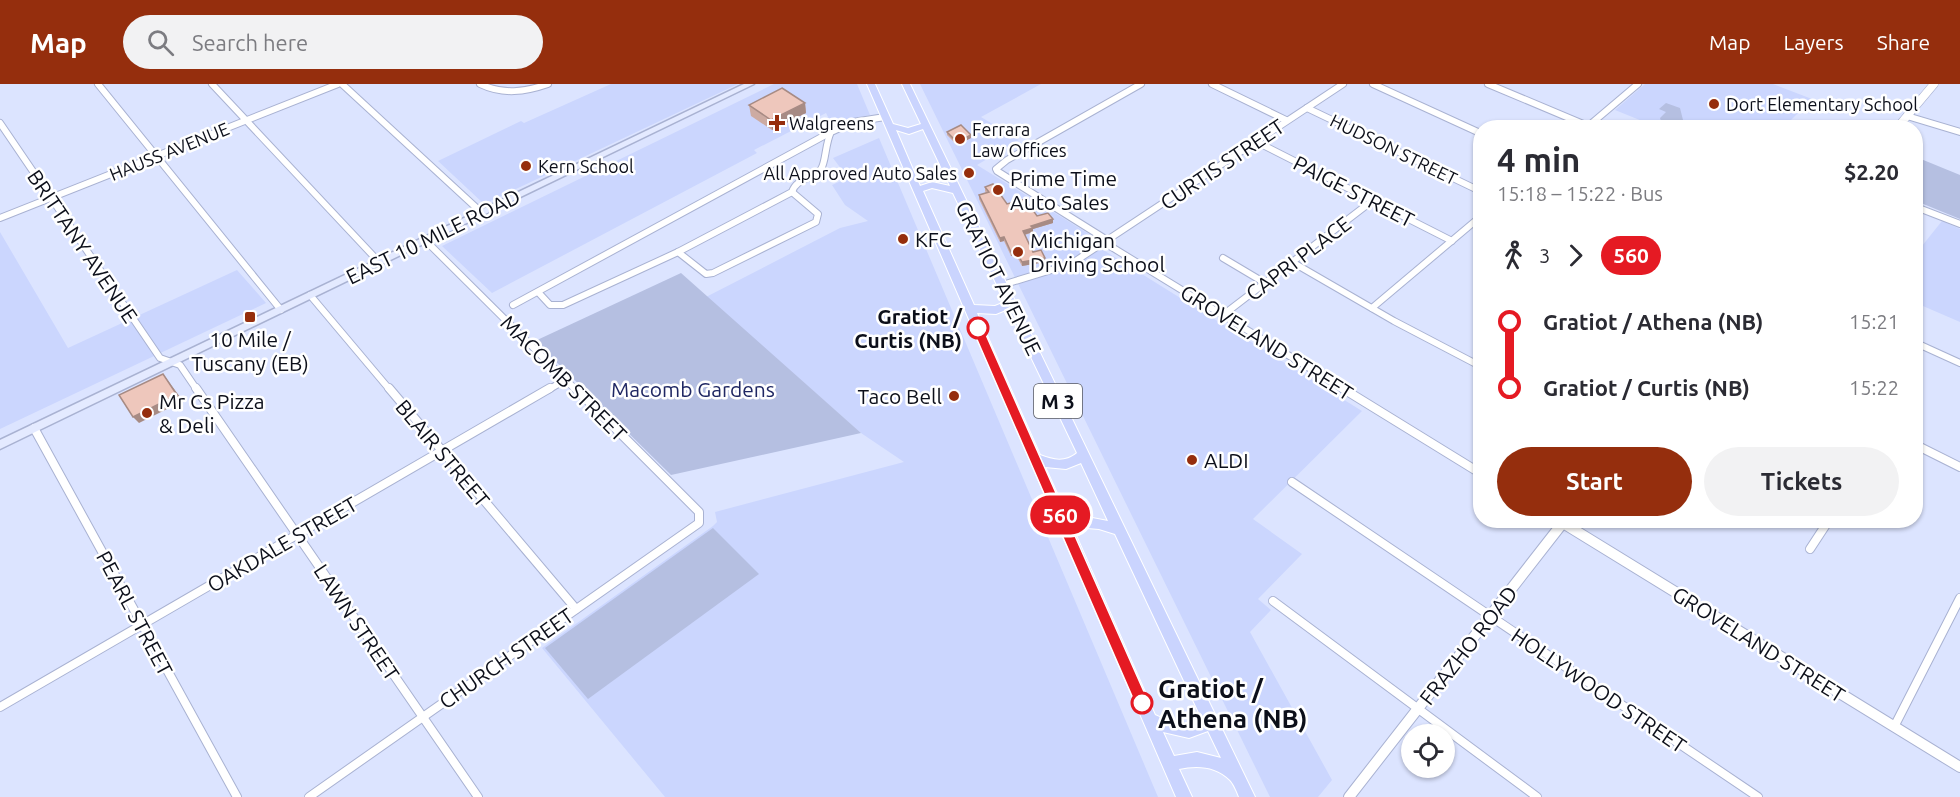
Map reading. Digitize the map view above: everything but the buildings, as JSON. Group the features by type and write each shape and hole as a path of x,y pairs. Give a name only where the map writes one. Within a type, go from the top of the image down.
{"main road":[{"name":"EAST 10 MILE ROAD","path":"281,310 750,84"},
{"name":"GRATIOT AVENUE","path":"871,84 1184,797"},
{"name":"GRATIOT AVENUE","path":"910,85 926,126 1247,797"},
{"path":"887,121 909,131 926,126"},
{"path":"917,190 932,185 957,191"},
{"path":"969,309 996,310 1011,304"},
{"path":"0,445 281,310"},
{"path":"1035,458 1062,465 1075,462 1083,455"},
{"path":"1066,530 1086,521 1105,524 1120,531"},
{"path":"1149,719 1172,729 1189,732 1201,728 1209,717"},
{"path":"1169,765 1187,759 1203,758 1223,766 1237,776"}],"street":[{"path":"98,84 281,310"},
{"path":"212,84 379,262"},
{"name":"HAUSS AVENUE","path":"0,218 338,84"},
{"path":"342,84 482,213"},
{"path":"480,84 505,92 534,89 548,84"},
{"name":"GROVELAND STREET","path":"1141,84 1017,154 996,169 999,174 1107,240 1110,246 1473,469"},
{"path":"1212,84 1286,120"},
{"name":"CURTIS STREET","path":"1002,285 1063,267 1343,84"},
{"path":"1373,84 1473,130"},
{"path":"1488,84 1571,120"},
{"path":"1625,84 1636,86"},
{"path":"1904,120 1934,84"},
{"path":"1595,120 1636,86"},
{"name":"HUDSON STREET","path":"1307,108 1473,188"},
{"path":"1907,116 1920,120"},
{"path":"513,305 831,132 854,122 887,121"},
{"path":"1923,121 1960,132"},
{"name":"BRITTANY AVENUE","path":"0,123 160,358 172,361"},
{"path":"538,292 550,305 563,305 678,252 792,192 794,186 800,181 821,170 824,164 825,147 831,132"},
{"name":"PAIGE STREET","path":"1255,141 1452,241"},
{"path":"678,252 706,274 713,273 816,222 818,214 792,192"},
{"name":"CAPRI PLACE","path":"1223,315 1372,201"},
{"path":"1923,210 1960,224"},
{"path":"1372,308 1473,223"},
{"name":"MACOMB STREET","path":"425,240 699,512 700,517"},
{"path":"1223,258 1265,283"},
{"path":"1292,262 1473,362"},
{"name":"BLAIR STREET","path":"310,295 576,609"},
{"path":"1923,346 1960,363"},
{"name":"LAWN STREET","path":"172,361 180,365 478,797"},
{"name":"OAKDALE STREET","path":"0,707 565,380"},
{"name":"PEARL STREET","path":"34,428 237,797"},
{"path":"1923,448 1960,467"},
{"name":"HOLLYWOOD STREET","path":"1292,482 1758,797"},
{"name":"CHURCH STREET","path":"309,797 694,528 699,523 700,517"},
{"name":"FRAZHO ROAD","path":"1349,797 1557,528"},
{"name":"GROVELAND STREET","path":"1573,528 1960,767"},
{"path":"1810,549 1824,528"},
{"path":"1894,727 1960,598"},
{"path":"1273,601 1537,797"}],"shaded area":[{"path":"611,84 738,84 484,204 438,161 521,121 524,123"},
{"path":"774,84 857,84 870,115 831,123 826,113 754,150 757,153 492,293 442,246"},
{"path":"920,84 1041,84 981,117 1019,140 977,165 1097,239 1092,243 1362,411 1253,519 1302,554 1258,599 1271,610 1250,632 1332,780 1318,797 1270,797"},
{"name":"Dort Elementary School","path":"1645,84 1773,84 1812,99 1791,120 1640,120 1615,110"},
{"path":"879,138 1158,797 665,797 542,648 713,526 717,522 715,512 904,462 861,433 706,297 840,228 868,221 845,205 832,185 848,178 833,158"},
{"path":"1942,221 1960,229 1960,322 1923,306 1923,245"},
{"path":"0,232 68,348 237,270 266,303 0,429"}],"green space":[{"path":"1666,103 1680,108 1683,120 1661,120 1666,112 1659,109"},
{"path":"1923,160 1960,175 1960,219 1923,204"},
{"name":"Macomb Gardens","path":"681,273 861,433 671,475 535,341"},
{"path":"713,528 759,574 588,699 545,648"}],"bus line":[{"name":"560","path":"978,328 1142,703"}],"place":[{"name":"Dort Elementary School","path":"1714,104"},
{"name":"Walgreens","path":"777,123"},
{"name":"Ferrara Law Offices","path":"960,139"},
{"name":"Kern School","path":"526,166"},
{"name":"All Approved Auto Sales","path":"969,173"},
{"name":"Prime Time Auto Sales","path":"998,190"},
{"name":"KFC","path":"903,239"},
{"name":"Michigan Driving School","path":"1018,252"},
{"name":"10 Mile / Tuscany (EB)","path":"250,317"},
{"name":"Gratiot / Curtis (NB)","path":"978,328"},
{"name":"Taco Bell","path":"954,396"},
{"name":"Mr Cs Pizza & Deli","path":"147,413"},
{"name":"ALDI","path":"1192,460"},
{"name":"Gratiot / Athena (NB)","path":"1142,703"}]}
